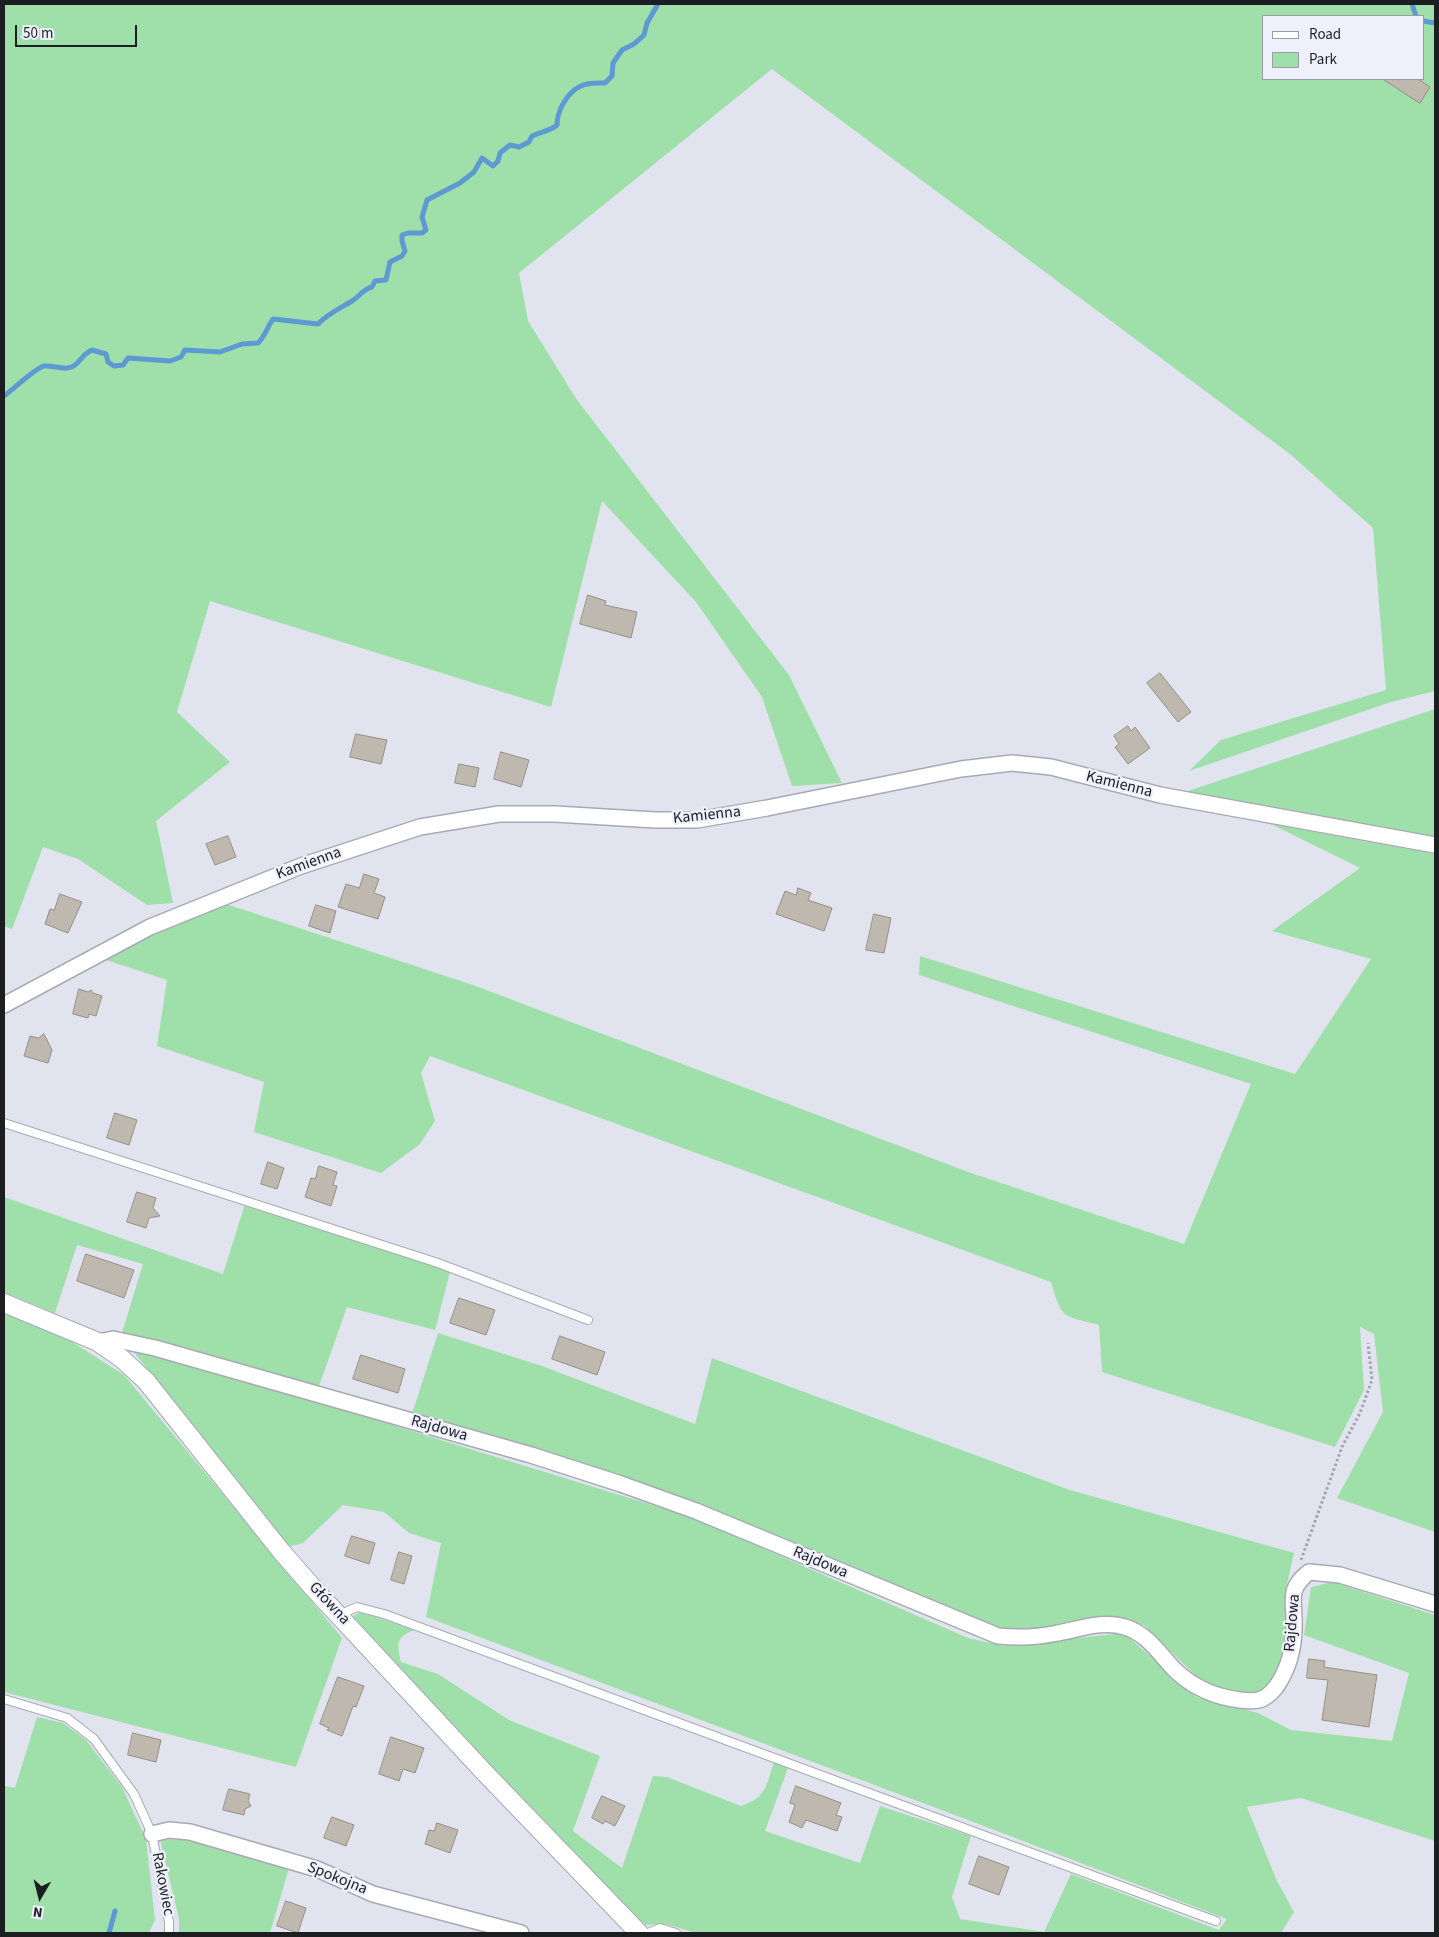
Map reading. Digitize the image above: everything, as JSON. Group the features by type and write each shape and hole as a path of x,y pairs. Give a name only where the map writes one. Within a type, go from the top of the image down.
{"street":[{"name":"Kamienna","path":"4,1005 150,927 301,866 420,827 499,814 555,814 655,820 697,820 767,808 960,769 1012,763 1051,767 1160,795 1435,845"},
{"name":"Główna","path":"4,1304 98,1342 121,1358 146,1381 281,1551 484,1772 639,1933"},
{"name":"Rajdowa","path":"98,1342 113,1339 155,1348 522,1452 603,1478 696,1511 998,1636 1013,1637 1056,1634 1100,1624 1125,1627 1142,1635 1176,1671 1205,1692 1230,1699 1255,1702 1268,1696 1277,1686 1290,1662 1294,1625 1294,1592 1300,1580 1309,1572 1340,1576 1435,1604"},
{"name":"Spokojna","path":"152,1834 169,1830 190,1832 317,1869 373,1894 521,1933"}],"lane":[{"path":"4,1123 430,1260 588,1320"},
{"path":"340,1615 357,1607 384,1614 1216,1921"},
{"name":"Rakowiec","path":"4,1699 67,1718 94,1739 134,1794 152,1834 169,1922 169,1933"},
{"path":"648,1933 660,1928 676,1933"}],"path":[{"path":"1300,1580 1298,1568 1342,1447 1360,1413 1372,1380 1368,1343"}],"green space":[{"path":"4,4 1435,4 1435,691 1391,702 1189,771 1221,740 1386,690 1373,528 1290,454 772,69 519,273 528,321 577,400 789,675 842,783 792,786 762,697 696,602 602,501 551,707 210,601 177,712 230,762 156,821 173,903 147,905 78,859 43,847 12,929 4,926"},
{"path":"1435,709 1435,838 1182,793"},
{"path":"1271,824 1435,854 1435,1532 1337,1498 1383,1412 1374,1334 1360,1327 1364,1390 1335,1447 1102,1372 1099,1325 1065,1314 1061,1310 1051,1282 430,1056 421,1073 435,1121 420,1144 381,1173 254,1132 264,1082 157,1046 167,980 100,958 226,904 473,985 971,1173 1184,1244 1251,1084 919,975 920,956 1295,1074 1371,959 1272,931 1360,868"},
{"path":"4,1197 223,1274 245,1204 450,1272 435,1330 347,1307 319,1386 158,1342 121,1336 143,1264 77,1245 55,1313 4,1292"},
{"path":"4,1312 63,1336 124,1375 342,1638 296,1767 4,1692"},
{"path":"438,1333 542,1366 695,1424 712,1358 1070,1490 1294,1553 1285,1593 1288,1634 1284,1660 1274,1683 1258,1692 1243,1694 1201,1681 1144,1625 1112,1617 1043,1628 1002,1630 974,1622 689,1500 412,1414"},
{"path":"133,1351 155,1352 691,1517 968,1638 1004,1646 1124,1633 1196,1697 1258,1713 1291,1730 1392,1741 1409,1673 1304,1635 1311,1587 1333,1582 1435,1615 1435,1841 1301,1798 1247,1807 1277,1881 1294,1912 1281,1933 696,1933 666,1924 643,1925 454,1731 353,1616 361,1612 414,1630 400,1639 398,1646 401,1662 438,1674 509,1720 600,1756 573,1831 622,1868 653,1776 667,1777 741,1806 756,1799 764,1790 774,1762 788,1768 765,1831 860,1863 880,1806 971,1836 952,1897 960,1919 1044,1932 1071,1874 1219,1930 1227,1919 426,1617 441,1543 409,1533 384,1512 343,1505 303,1543 288,1547"},
{"path":"37,1717 63,1723 86,1740 122,1787 146,1839 155,1920 149,1933 4,1933 4,1786 15,1788"},
{"path":"160,1839 189,1840 289,1868 270,1933 179,1933 179,1919"}],"building":[{"path":"1385,80 1420,80 1430,87 1420,103"},
{"path":"588,595 606,601 605,605 637,612 631,638 580,624"},
{"path":"1160,673 1191,712 1178,722 1147,683"},
{"path":"1128,726 1131,731 1135,727 1150,748 1128,764 1115,747 1119,744 1114,736"},
{"path":"356,734 387,740 381,764 350,757"},
{"path":"501,752 529,760 521,787 494,779"},
{"path":"459,764 479,768 475,787 455,783"},
{"path":"228,836 236,857 215,865 206,844"},
{"path":"364,874 379,879 374,893 385,897 378,919 338,907 346,884 359,888"},
{"path":"798,888 811,893 808,900 832,908 824,931 776,914 785,891 796,895"},
{"path":"60,894 82,902 68,933 45,924 50,909 54,910"},
{"path":"316,905 336,911 330,933 309,926"},
{"path":"874,914 891,918 884,953 866,950"},
{"path":"79,989 88,992 91,990 93,993 102,996 96,1016 89,1014 88,1018 73,1014"},
{"path":"44,1034 52,1050 48,1063 24,1056 30,1036 38,1038"},
{"path":"115,1113 137,1120 129,1145 107,1138"},
{"path":"268,1162 284,1168 277,1189 261,1184"},
{"path":"319,1166 337,1172 333,1185 337,1186 331,1206 305,1197 311,1178 315,1179"},
{"path":"137,1192 156,1198 153,1208 160,1216 149,1218 146,1228 127,1222"},
{"path":"86,1254 134,1270 124,1298 77,1281"},
{"path":"459,1298 495,1310 486,1335 450,1323"},
{"path":"560,1336 605,1352 597,1375 552,1359"},
{"path":"361,1355 405,1369 398,1393 353,1379"},
{"path":"352,1536 375,1543 369,1564 345,1556"},
{"path":"399,1552 412,1556 404,1584 391,1580"},
{"path":"1309,1659 1325,1661 1324,1667 1377,1675 1369,1727 1322,1720 1328,1680 1307,1678"},
{"path":"338,1677 364,1686 356,1707 353,1706 342,1736 327,1730 329,1728 320,1724"},
{"path":"133,1733 161,1740 156,1762 128,1755"},
{"path":"391,1737 424,1748 415,1773 403,1769 399,1781 379,1774"},
{"path":"796,1786 841,1803 836,1815 842,1817 837,1831 806,1820 802,1828 789,1822 795,1805 790,1803"},
{"path":"229,1789 250,1794 248,1801 251,1806 245,1809 244,1815 223,1810"},
{"path":"602,1796 625,1806 615,1826 605,1821 603,1824 592,1818"},
{"path":"332,1817 354,1825 346,1846 324,1838"},
{"path":"437,1823 458,1830 450,1853 425,1844 429,1830 434,1831"},
{"path":"979,1856 1009,1867 999,1895 969,1884"},
{"path":"286,1901 306,1908 298,1933 277,1926"}],"waterway":[{"path":"4,396 41,367 71,367 92,350 106,354 108,362 114,366 123,365 128,358 170,361 181,357 185,350 220,352 242,344 258,343 273,319 318,324 366,289 372,287 375,281 386,280 390,262 402,256 405,251 402,235 422,233 426,230 422,217 427,200 460,183 474,172 482,158 493,166 498,161 500,153 510,145 519,147 529,142 532,136 557,125 564,102 576,89 587,84 605,83 612,76 613,63 622,50 634,44 644,35 647,23 658,4"},
{"path":"1412,4 1416,15"},
{"path":"1424,21 1435,23"},
{"path":"109,1933 115,1911"}]}
